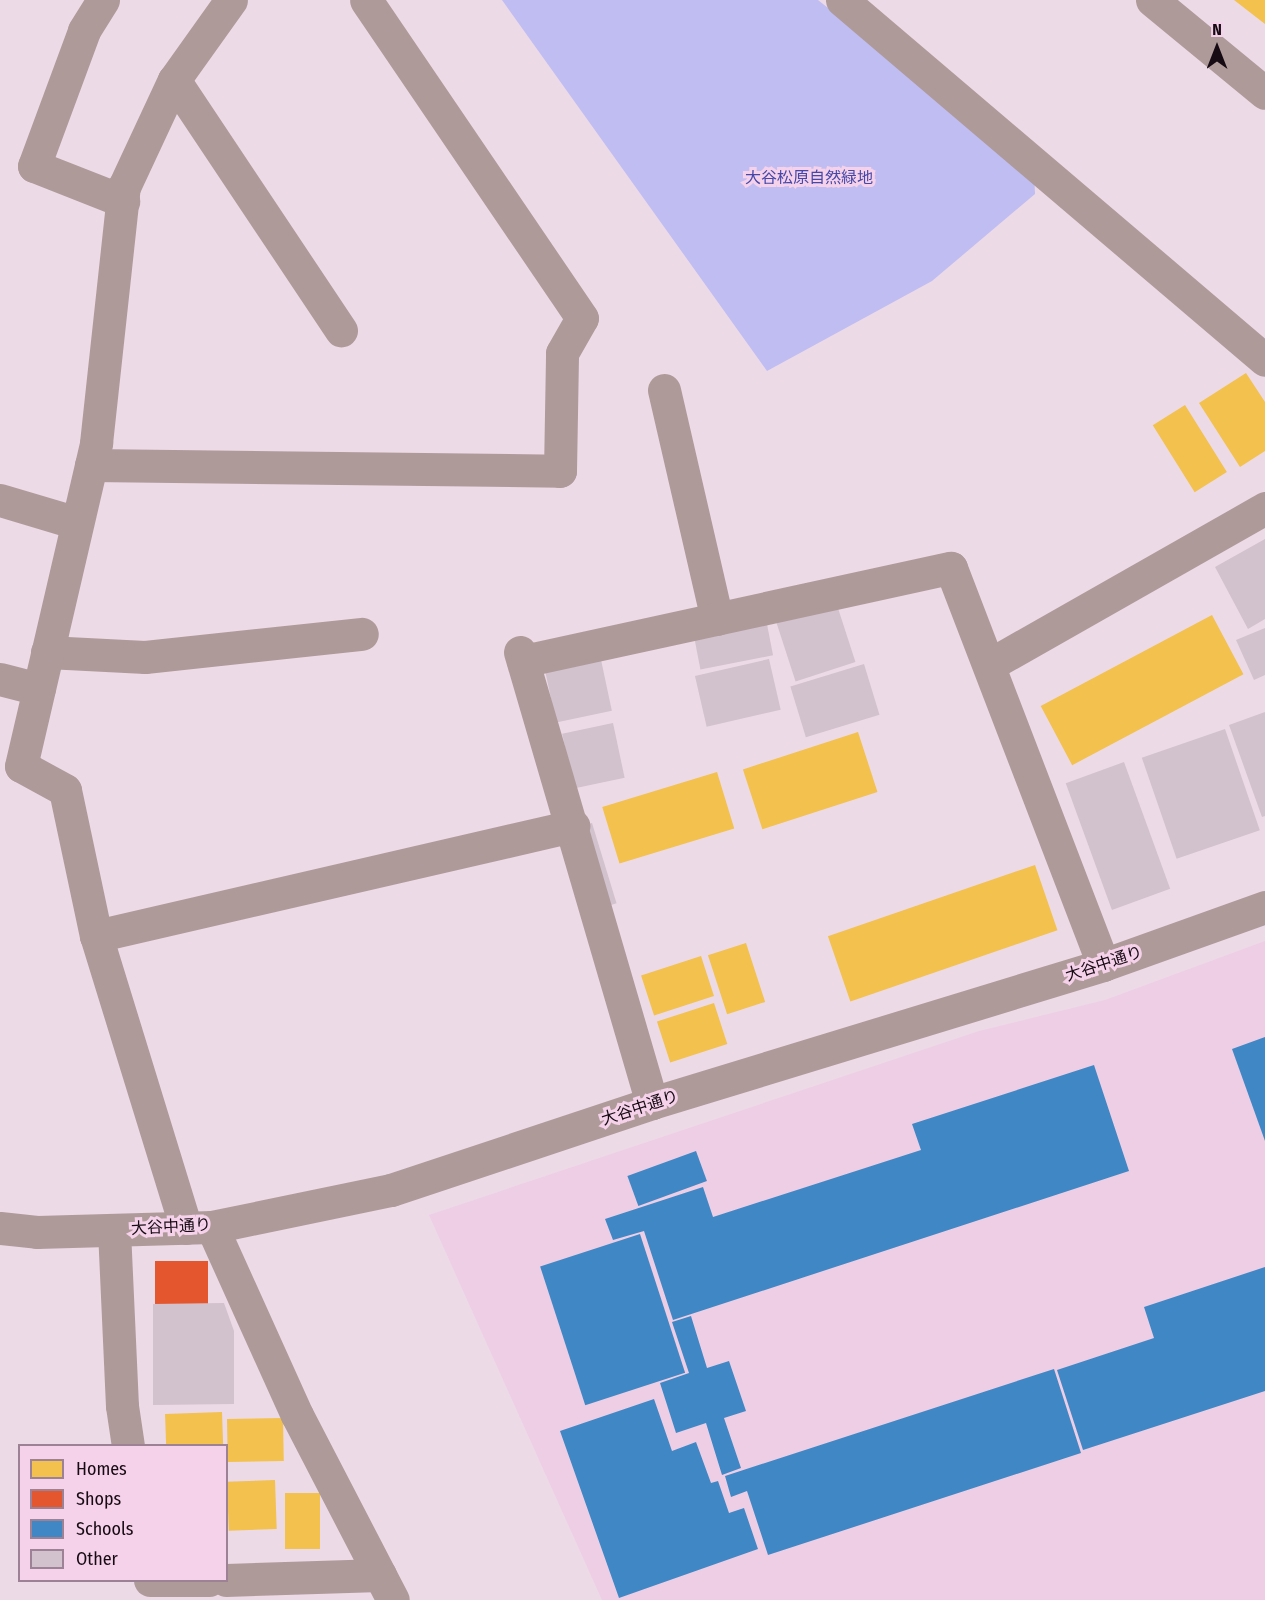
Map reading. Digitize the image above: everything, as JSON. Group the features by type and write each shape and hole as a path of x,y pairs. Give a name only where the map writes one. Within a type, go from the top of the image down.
{"street":[{"path":"103,0 84,31 34,166 123,201"},
{"path":"231,0 174,80 124,188 91,465 21,766 65,790 96,936 199,1227 386,1588"},
{"path":"91,465 560,471 562,353 582,318 366,0"},
{"path":"842,0 1265,360"},
{"path":"1152,0 1265,93"},
{"path":"174,80 341,330"},
{"path":"664,390 717,618"},
{"path":"0,500 77,523"},
{"path":"989,665 1265,508"},
{"path":"652,1103 573,826 521,656 717,618 951,568 1103,965"},
{"path":"48,652 145,657 362,634"},
{"path":"0,678 39,688"},
{"path":"96,936 573,826"},
{"name":"大谷中通り","path":"0,1228 38,1232 199,1227 391,1190 652,1103 1103,965 1265,907"},
{"path":"114,1230 122,1406 128,1444"},
{"path":"228,1580 386,1588"}],"shaded area":[{"path":"1265,941 1265,1600 602,1600 429,1215 979,1031 1105,1000"}],"green space":[{"name":"大谷松原自然緑地","path":"502,0 818,0 1034,172 1035,194 932,281 767,371"}],"building: Homes":[{"path":"1234,0 1265,0 1265,24"},
{"path":"1246,373 1265,402 1265,451 1240,467 1199,403"},
{"path":"1185,405 1227,472 1195,492 1153,425"},
{"path":"1212,615 1243,674 1072,765 1041,706"},
{"path":"858,732 877,792 762,829 743,769"},
{"path":"717,772 734,828 619,864 602,807"},
{"path":"1035,865 1057,930 850,1002 828,936"},
{"path":"746,943 765,1002 727,1014 708,955"},
{"path":"701,956 714,996 654,1015 641,975"},
{"path":"714,1003 727,1044 670,1062 657,1022"},
{"path":"222,1412 223,1444 166,1444 165,1414"},
{"path":"283,1418 284,1461 228,1462 227,1419"},
{"path":"275,1480 277,1529 229,1531 228,1482"},
{"path":"285,1493 320,1493 320,1549 285,1549"}],"building: Shops":[{"path":"155,1261 208,1261 208,1304 155,1304"}],"building: Schools":[{"path":"1265,1037 1265,1141 1232,1049"},
{"path":"1094,1065 1129,1171 673,1320 644,1231 613,1240 605,1219 703,1187 713,1217 921,1150 912,1124"},
{"path":"696,1151 707,1181 638,1206 627,1176"},
{"path":"640,1234 685,1373 585,1405 540,1266"},
{"path":"1265,1267 1265,1391 1083,1450 1057,1370 1154,1338 1144,1307"},
{"path":"691,1316 707,1368 729,1361 746,1411 724,1418 741,1468 722,1475 706,1423 676,1433 660,1383 689,1373 672,1322"},
{"path":"1054,1369 1081,1453 768,1555 747,1491 731,1497 725,1476"},
{"path":"654,1399 672,1451 696,1442 711,1483 718,1481 729,1513 744,1508 758,1549 619,1598 560,1431"}],"building: Other":[{"path":"1265,539 1265,619 1248,629 1215,567"},
{"path":"836,602 855,662 796,681 776,621"},
{"path":"766,619 773,655 700,669 693,633"},
{"path":"1265,628 1265,675 1254,680 1236,640"},
{"path":"600,655 612,711 556,723 544,667"},
{"path":"769,659 781,710 707,727 695,676"},
{"path":"864,664 879,715 806,737 790,687"},
{"path":"1265,712 1265,816 1262,817 1229,725"},
{"path":"613,723 625,778 574,789 562,734"},
{"path":"1225,729 1260,830 1177,859 1142,758"},
{"path":"1124,762 1170,889 1112,910 1066,783"},
{"path":"592,823 617,903 602,908 578,827"},
{"path":"224,1303 234,1331 234,1404 153,1405 153,1304"}]}
